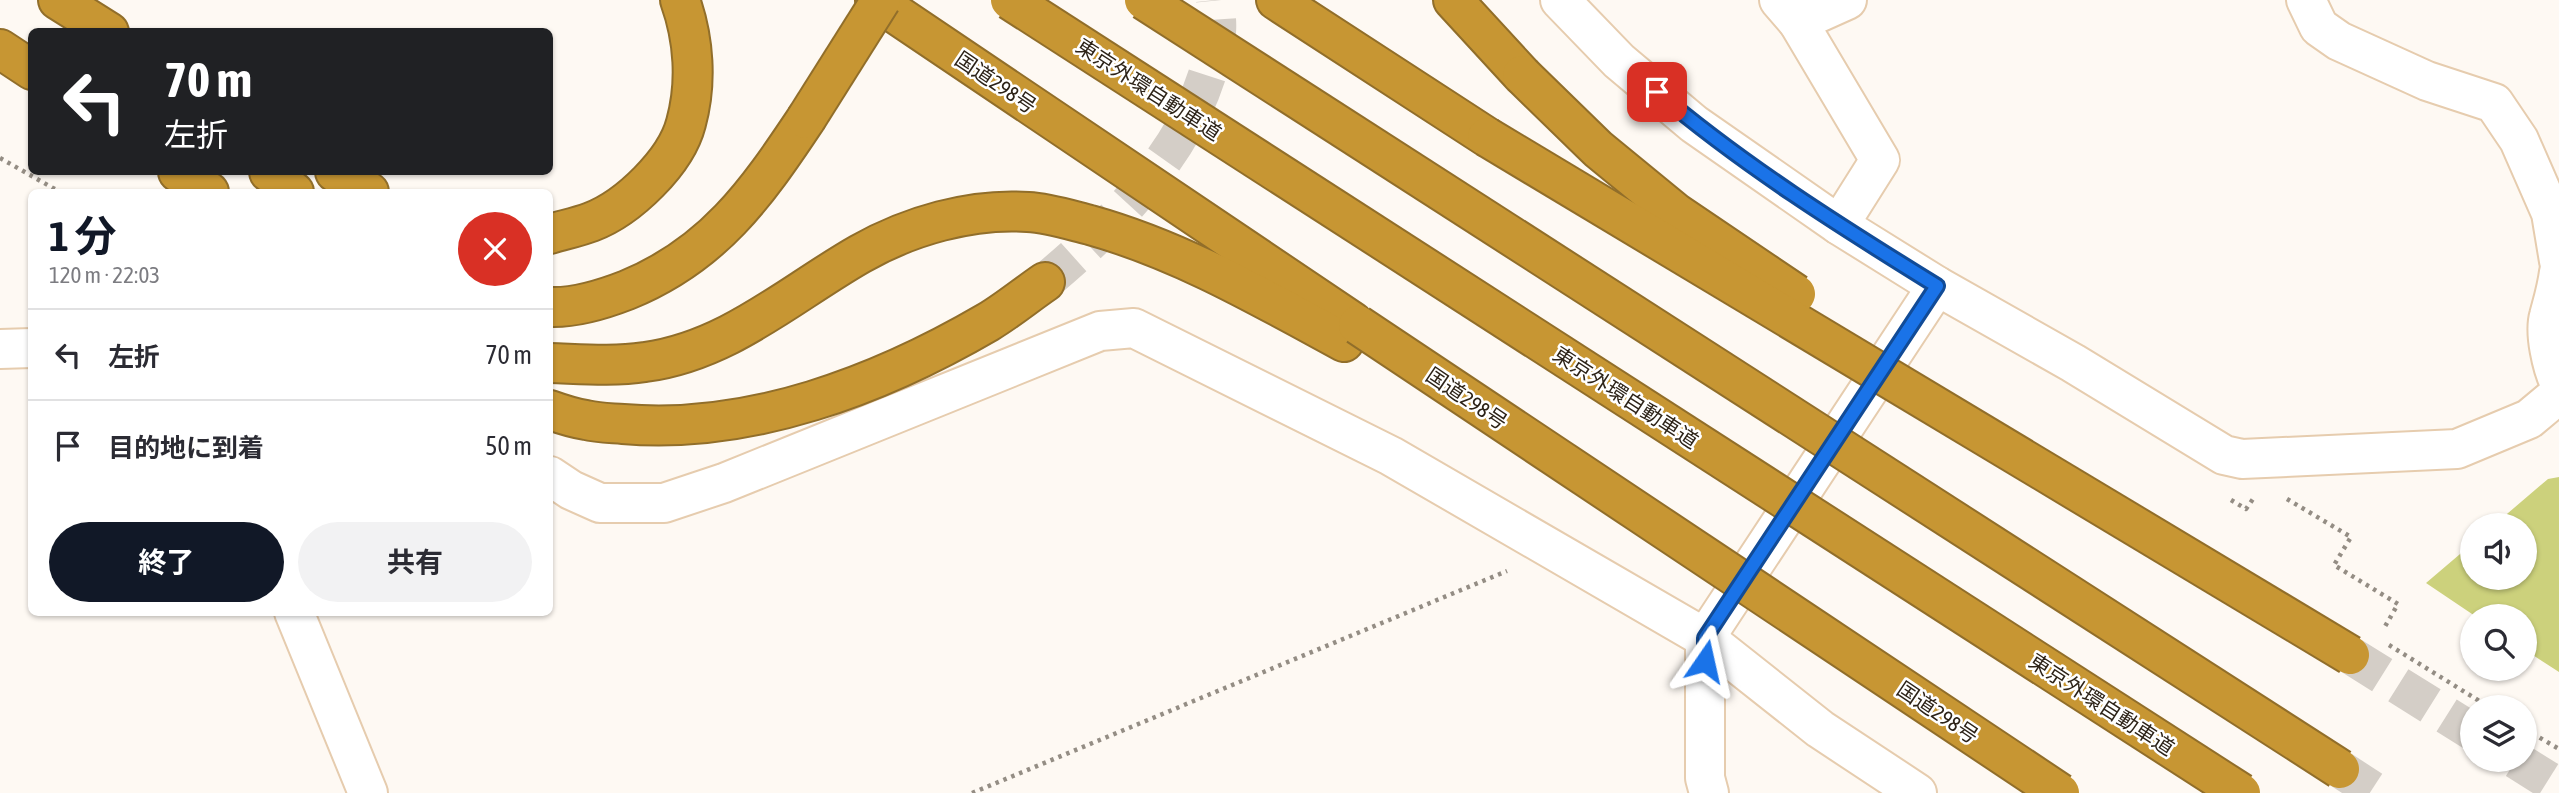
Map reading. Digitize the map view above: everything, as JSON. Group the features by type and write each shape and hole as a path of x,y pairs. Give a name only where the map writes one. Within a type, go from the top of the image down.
{"highway":[{"path":"553,233 593,222 633,198 664,164 686,124 693,77 690,28 680,0"},
{"name":"国道298号","path":"875,0 1351,334 1759,593 2060,793"},
{"path":"553,307 609,297 651,280 691,256 727,223 764,182 881,0"},
{"name":"東京外環自動車道","path":"1010,0 2241,793"},
{"path":"1144,0 2340,769"},
{"path":"1276,0 1487,136 2350,655"},
{"path":"1454,0 1522,75 1598,149 1676,213 1783,286 2173,527 2278,611"},
{"path":"59,1 92,28"},
{"path":"59,1 103,28"},
{"path":"0,49 28,68"},
{"path":"183,175 204,189"},
{"path":"273,175 290,189"},
{"path":"340,175 364,189"},
{"path":"553,363 615,365 647,362 709,345 754,321 861,253 904,233 947,219 988,212 1029,212 1123,234 1351,334"},
{"path":"553,411 587,421 652,426 720,423 790,408 857,385 924,355 989,321 1045,282"}],"street":[{"path":"1560,0 1619,61 1694,124 1839,225 1937,286 2073,363 2224,455 2242,459 2456,449 2529,419 2559,394"},
{"path":"1839,225 1880,160 1789,11 1847,0"},
{"path":"2306,0 2319,27 2339,41 2427,81 2494,103 2519,140 2551,213 2559,261"},
{"path":"2559,272 2556,298 2548,319 2552,368 2559,382"},
{"path":"1709,793 1705,778 1705,638 1937,286"},
{"path":"553,478 571,490 600,503 664,503 724,483 1100,331 1134,328 1391,456 1705,638 1820,729 1917,793"},
{"path":"0,348 28,348"},
{"path":"296,616 368,793"}],"path":[{"path":"0,158 28,174"},
{"path":"30,175 55,189"},
{"path":"2285,497 2351,537 2334,565 2398,604 2378,638 2471,695"},
{"path":"972,793 1553,552"},
{"path":"2537,736 2559,749"}],"green space":[{"path":"2559,477 2559,672 2537,658 2537,604 2460,606 2426,583 2460,554 2460,590 2537,590 2537,513 2508,513 2548,479"}],"tunnel":[{"path":"1045,282 1130,202 1177,140 1195,106 1209,70 1217,32 1215,0"},
{"path":"2350,655 2460,724"},
{"path":"2340,769 2377,793"},
{"path":"2535,772 2559,787"}],"route":[{"path":"1657,92 1694,124 1839,225 1937,286 1705,638 1705,661"}]}
